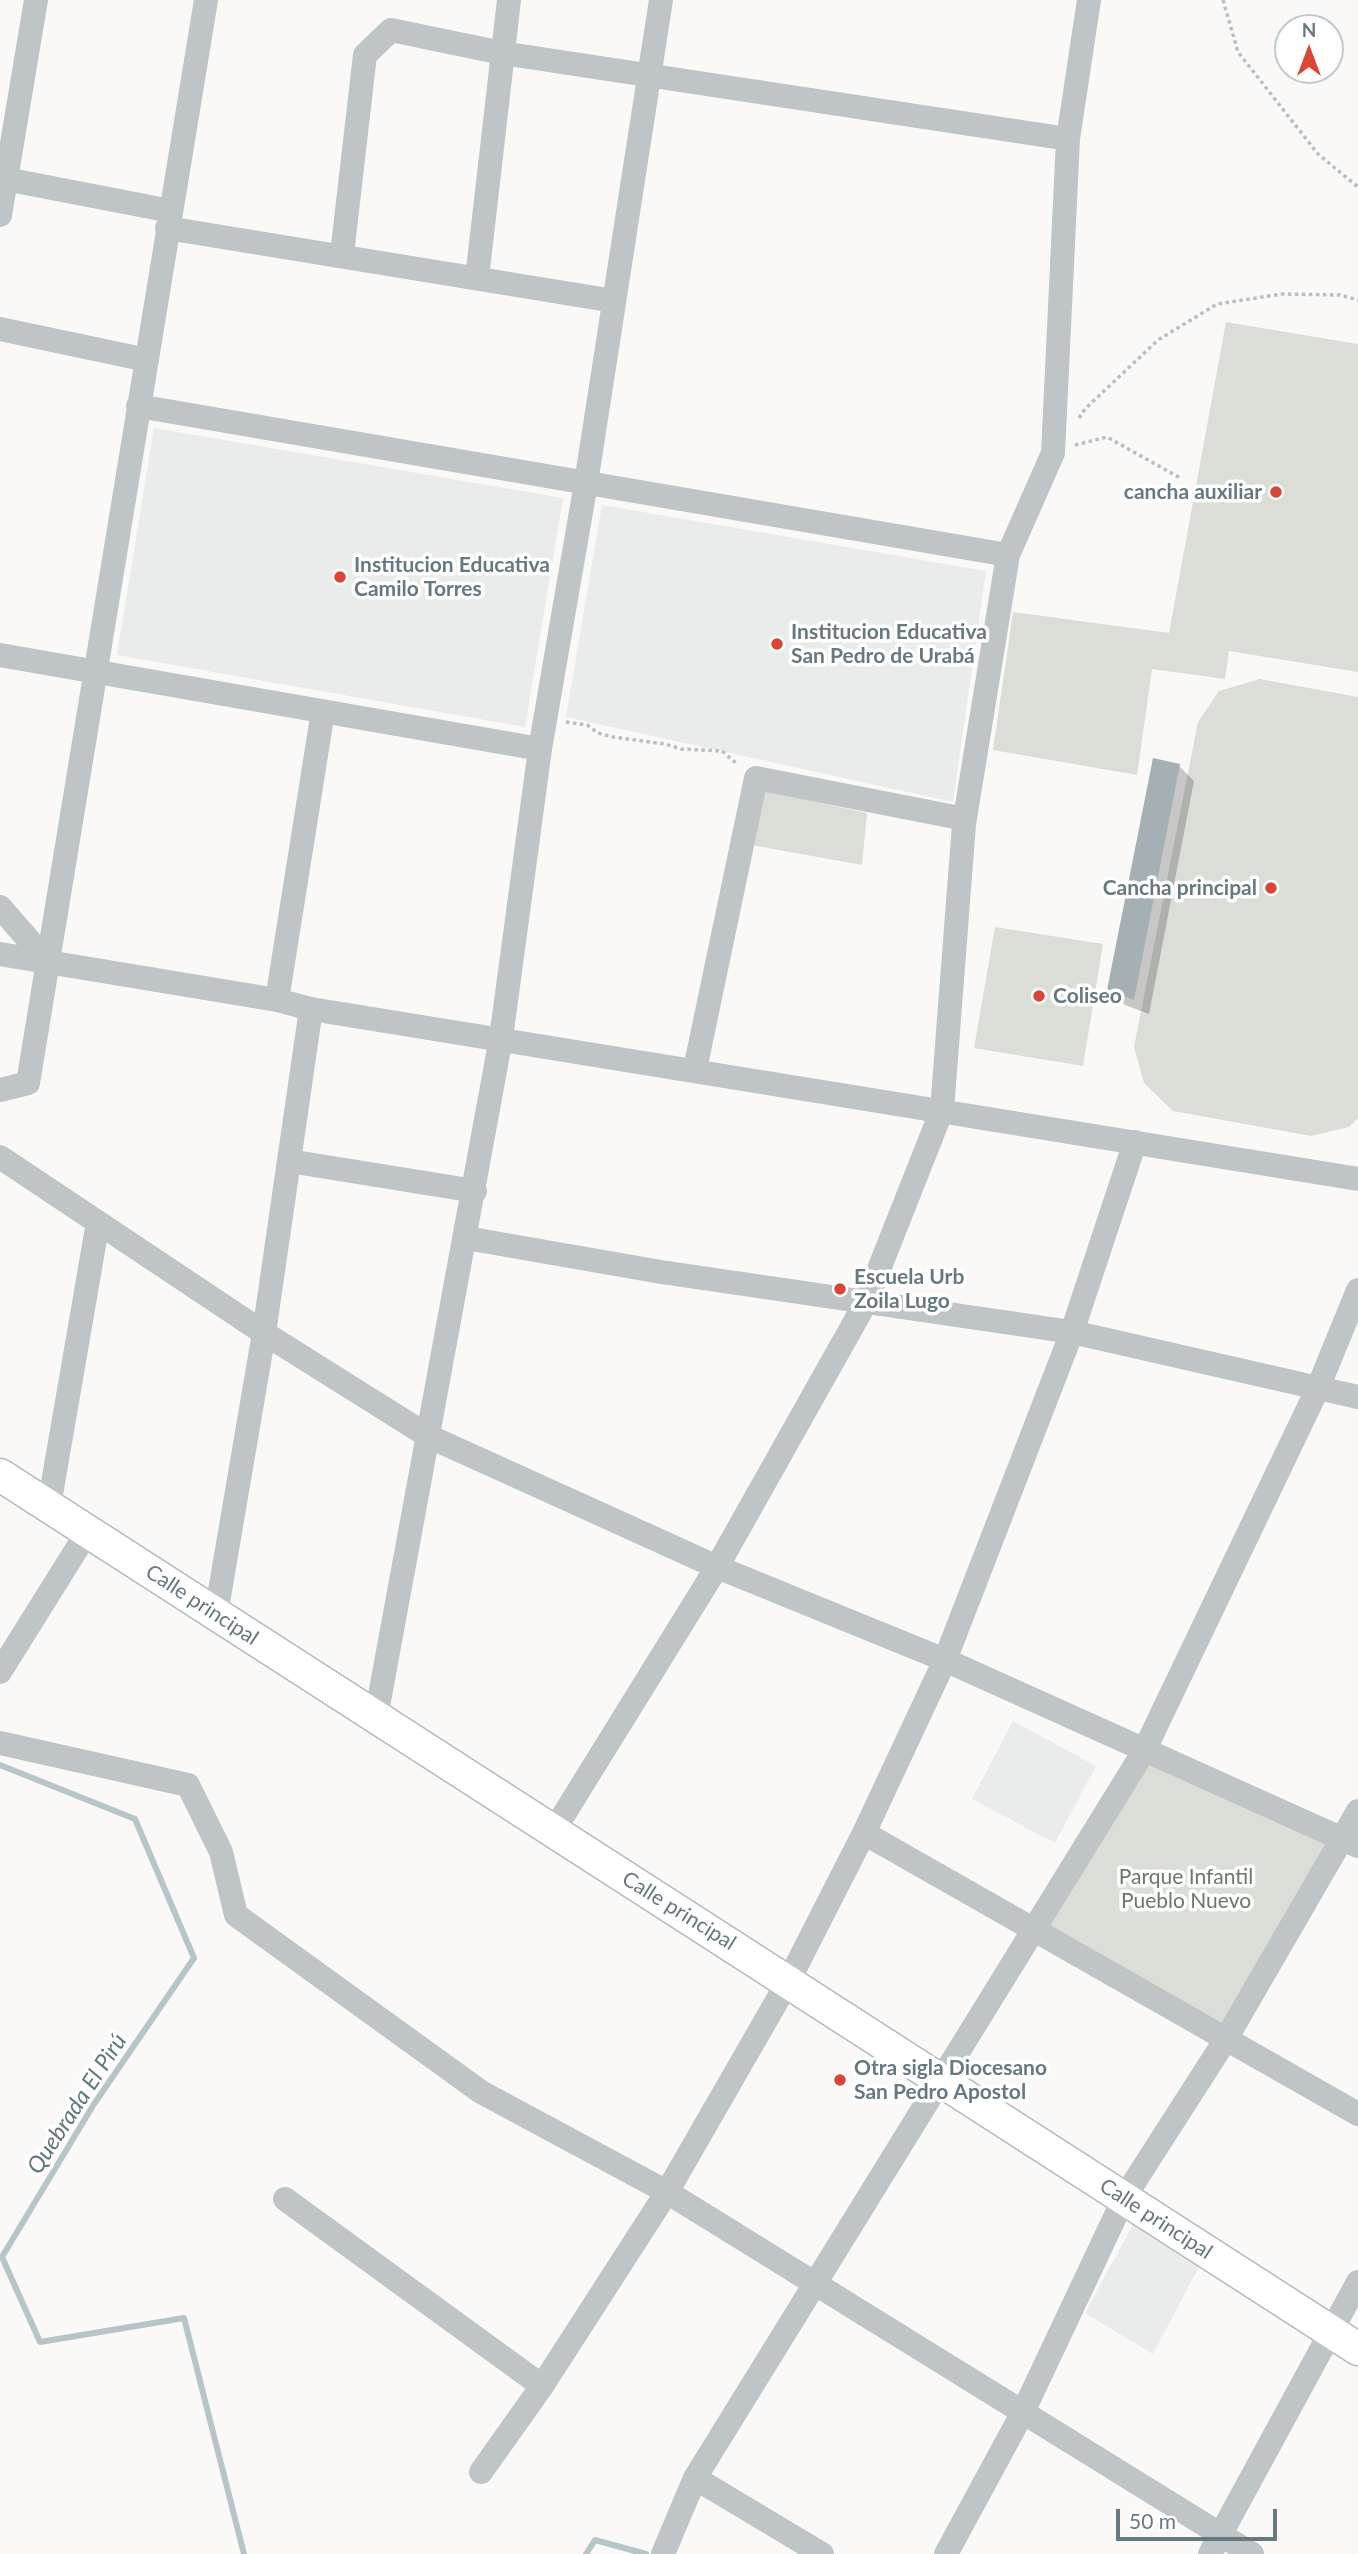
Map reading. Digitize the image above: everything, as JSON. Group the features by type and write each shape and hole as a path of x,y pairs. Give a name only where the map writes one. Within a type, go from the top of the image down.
{"main road":[{"name":"Calle principal","path":"0,1475 553,1832 789,1980 1358,2350"}],"street":[{"path":"0,215 3,178 36,0"},
{"path":"0,1090 28,1083 206,0"},
{"path":"477,278 509,0"},
{"path":"376,1717 475,1191 501,1038 540,749 586,483 661,0"},
{"path":"553,1832 717,1567 866,1302 942,1110 965,819 1008,555 1054,453 1068,139 1088,0"},
{"path":"342,254 365,55 391,30 502,53 1068,139"},
{"path":"3,178 169,219 342,254 614,301"},
{"path":"0,329 146,360"},
{"path":"138,406 1008,555"},
{"path":"0,655 540,749"},
{"path":"277,1000 323,711"},
{"path":"695,1069 756,778 965,819"},
{"path":"0,907 48,961"},
{"path":"0,954 277,1000 311,1009 695,1069 1358,1179"},
{"path":"216,1614 264,1333 311,1009"},
{"path":"481,2472 542,2386 667,2192 789,1980 864,1833 945,1660 1072,1332 1135,1142"},
{"path":"0,1157 264,1333 428,1436 717,1567 945,1660 1350,1842"},
{"path":"289,1161 475,1191"},
{"path":"49,1506 98,1222"},
{"path":"466,1238 661,1272 1072,1332 1358,1397"},
{"path":"663,2554 695,2478 1143,1751 1318,1388 1358,1290"},
{"path":"0,1672 88,1531"},
{"path":"0,1743 188,1785 221,1852 236,1915 481,2092 667,2192 1023,2412 1215,2544 1252,2554"},
{"path":"946,2554 1023,2412 1124,2198 1350,1842 1358,1811"},
{"path":"864,1833 1358,2114"},
{"path":"285,2199 542,2386"},
{"path":"1215,2544 1358,2281"},
{"path":"695,2478 822,2554"}],"path":[{"path":"1223,0 1223,9 1238,52 1318,154 1358,187"},
{"path":"1054,453 1068,439 1070,430 1085,409 1158,340 1217,304 1282,294 1340,295 1358,300"},
{"path":"1054,453 1107,437 1182,478"},
{"path":"546,719 587,725 598,733 613,737 681,749 722,751 756,778"}],"shaded area":[{"name":"Institucion Educativa Camilo Torres","path":"154,428 563,498 525,727 117,655"},
{"name":"Institucion Educativa San Pedro de Urabá","path":"602,505 986,571 953,802 566,717"},
{"path":"1013,1721 1096,1766 1055,1843 972,1799"},
{"path":"1136,2219 1202,2261 1153,2354 1085,2313"}],"green space":[{"name":"cancha auxiliar","path":"1226,322 1358,344 1358,672 1229,651 1225,679 1152,669 1137,775 993,750 1013,612 1169,633"},
{"name":"Cancha principal","path":"1260,679 1358,697 1358,1118 1349,1127 1311,1136 1173,1111 1144,1083 1134,1047 1198,722 1219,691"},
{"path":"761,790 867,813 862,865 751,845"},
{"name":"Coliseo","path":"995,927 1103,944 1083,1066 974,1048"},
{"name":"Parque Infantil Pueblo Nuevo","path":"1144,1751 1341,1838 1226,2039 1033,1929"}],"building":[{"path":"1153,758 1180,764 1134,1000 1107,990"}],"waterway":[{"name":"Quebrada El Pirú","path":"0,1765 135,1819 194,1958 94,2104 2,2257 40,2342 184,2318 244,2554"},
{"name":"Quebrada El Pirú","path":"586,2554 595,2540 646,2554"}],"place":[{"name":"cancha auxiliar","path":"1276,492"},
{"name":"Institucion Educativa Camilo Torres","path":"340,577"},
{"name":"Institucion Educativa San Pedro de Urabá","path":"777,644"},
{"name":"Cancha principal","path":"1271,888"},
{"name":"Coliseo","path":"1039,996"},
{"name":"Escuela Urb Zoila Lugo","path":"840,1289"},
{"name":"Otra sigla Diocesano San Pedro Apostol","path":"840,2080"}]}
